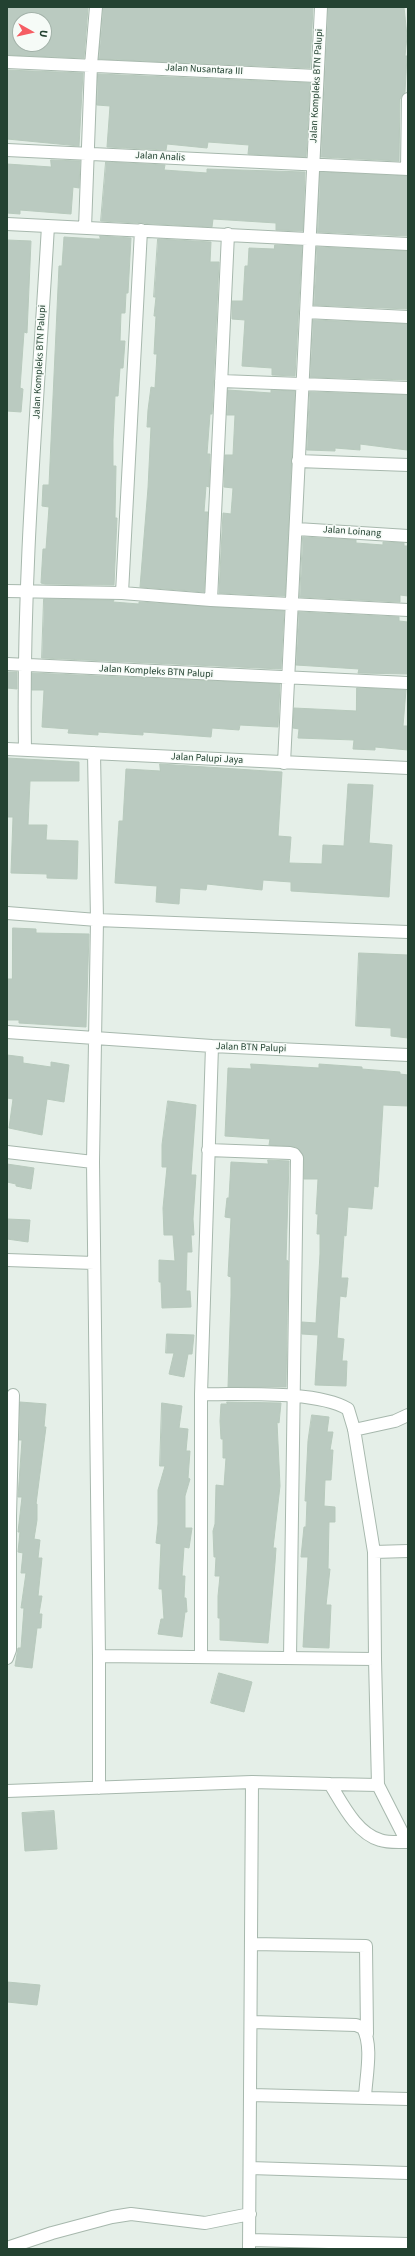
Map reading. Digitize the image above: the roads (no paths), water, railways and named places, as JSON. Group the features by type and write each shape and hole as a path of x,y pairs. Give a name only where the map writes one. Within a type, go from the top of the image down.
{"street":[{"path":"85,228 89,154 91,65 96,7"},
{"name":"Jalan Kompleks BTN Palupi","path":"284,763 297,529 298,460 321,7"},
{"name":"Jalan Nusantara III","path":"7,62 317,76"},
{"path":"312,164 407,169 408,99"},
{"name":"Jalan Analis","path":"7,150 312,164"},
{"path":"7,224 408,244"},
{"name":"Jalan Kompleks BTN Palupi","path":"25,750 23,665 26,592 48,226"},
{"path":"122,593 142,230"},
{"path":"211,600 228,234"},
{"path":"306,312 408,317"},
{"path":"221,381 302,382 408,388"},
{"path":"298,460 408,465"},
{"name":"Jalan Loinang","path":"297,529 408,536"},
{"path":"7,591 122,593 211,600 408,610"},
{"name":"Jalan Kompleks BTN Palupi","path":"7,664 408,683"},
{"name":"Jalan Palupi Jaya","path":"7,748 408,768"},
{"path":"94,753 97,920 93,1162 99,1656 99,1788"},
{"path":"7,913 97,920 408,932"},
{"name":"Jalan BTN Palupi","path":"7,1032 212,1046 408,1055"},
{"path":"201,1656 201,1394 212,1046"},
{"path":"208,1150 290,1153 296,1156 290,1658"},
{"path":"7,1152 93,1162"},
{"path":"7,1260 94,1263"},
{"path":"201,1394 294,1396 336,1401 348,1409 354,1430 374,1552 378,1785 408,1842"},
{"path":"7,1658 10,1650 9,1443 13,1395"},
{"path":"354,1430 395,1421 408,1415"},
{"path":"374,1552 408,1551"},
{"path":"99,1656 375,1659"},
{"path":"7,1791 252,1782 378,1785"},
{"path":"252,1782 252,2022 249,2245 408,2244"},
{"path":"330,1784 352,1818 368,1834 379,1840 408,1842"},
{"path":"252,1944 366,1946 367,2034 365,2097"},
{"path":"252,2022 356,2025 364,2028 367,2034"},
{"path":"251,2095 408,2099"},
{"path":"250,2168 408,2173"},
{"path":"7,2248 52,2233 112,2217 131,2214 205,2223 250,2214"}]}
